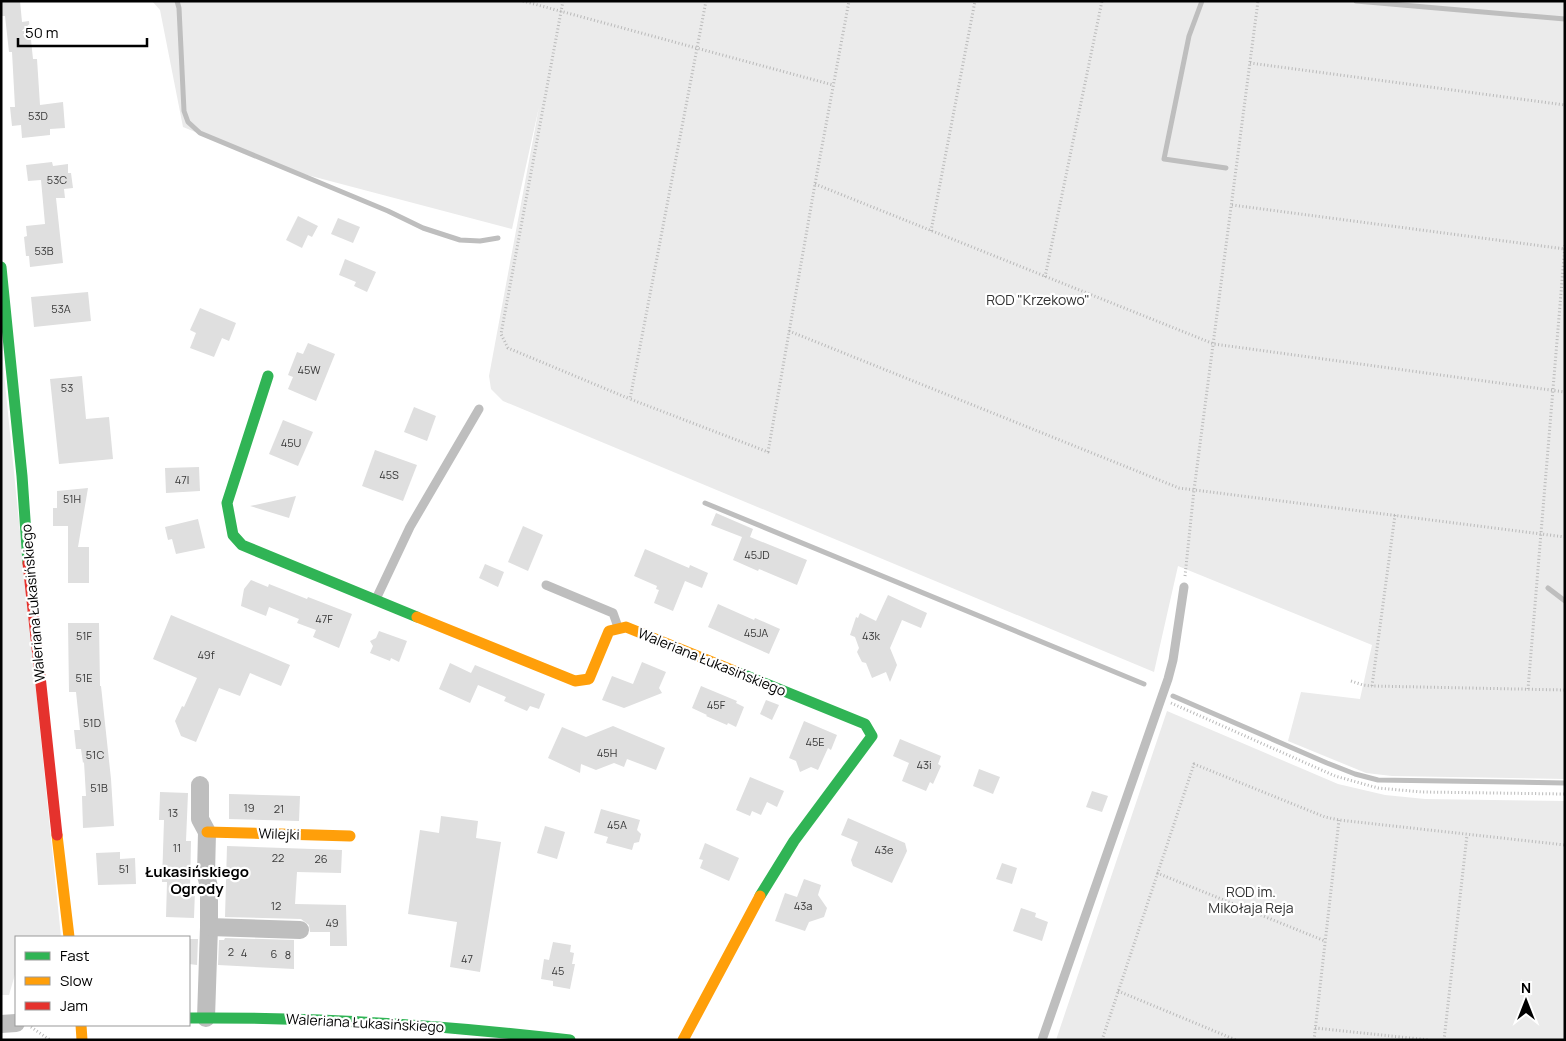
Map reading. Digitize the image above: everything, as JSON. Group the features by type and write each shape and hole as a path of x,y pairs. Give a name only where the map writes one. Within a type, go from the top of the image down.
{"street":[{"name":"Waleriana Łukasińskiego","path":"1,267 22,476 29,586 69,936"},
{"name":"Waleriana Łukasińskiego","path":"268,376 227,503 233,535 242,545 575,681 589,679 609,631 626,627 865,724 872,736 794,841 752,910 683,1040"},
{"path":"198,1018 209,927 206,874 208,832 200,819 200,785"},
{"name":"Wilejki","path":"208,832 350,836"},
{"path":"209,927 300,930"},
{"name":"Waleriana Łukasińskiego","path":"198,1018 284,1018 396,1022 570,1040"},
{"path":"1,1024 15,1023"},
{"path":"81,1026 82,1040"}],"lane":[{"path":"376,600 410,527 479,409"},
{"path":"546,586 613,613 618,628"},
{"path":"1042,1040 1161,699 1173,660 1184,587"}],"path":[{"path":"523,1 833,85"},
{"path":"563,1 501,334 508,348 630,399 768,452 849,1"},
{"path":"630,399 706,1"},
{"path":"931,231 975,1"},
{"path":"1045,277 1102,1"},
{"path":"1184,587 1194,490 1258,1"},
{"path":"1250,63 1565,105"},
{"path":"815,184 1214,344 1565,392"},
{"path":"1232,205 1565,248 1528,689"},
{"path":"789,331 1179,488 1565,537"},
{"path":"1372,686 1395,515"},
{"path":"1351,681 1372,686 1565,690"},
{"path":"1161,699 1335,776 1378,788 1422,792 1565,794"},
{"path":"1102,1040 1194,764 1325,817 1338,820 1565,845"},
{"path":"1314,1040 1338,820"},
{"path":"1444,1040 1467,835"},
{"path":"1157,873 1325,941"},
{"path":"1118,991 1236,1040"},
{"path":"29,1026 50,1040"},
{"path":"1315,1028 1429,1040"}],"green space":[{"name":"ROD \"Krzekowo\"","path":"152,1 1565,1 1565,779 1392,776 1366,773 1288,741 1301,692 1360,699 1372,645 1178,566 1154,672 503,401 491,389 489,376 539,107 512,229 292,171 183,127 160,10"},
{"path":"1,344 61,936 15,936 15,974 9,995 1,995"},
{"name":"ROD im. Mikołaja Reja","path":"1167,711 1338,784 1385,795 1425,799 1565,801 1565,1040 1056,1040"}],"building":[{"path":"1,1 20,1 22,22 29,21 33,59 37,59 40,105 63,102 65,128 50,129 50,135 22,138 21,125 12,126 10,107 15,107 12,52 9,52 5,16 1,16"},
{"path":"52,162 53,166 68,164 68,173 71,173 73,188 64,189 65,198 56,198 63,263 30,267 29,256 26,256 24,237 27,236 26,226 45,224 41,180 28,181 26,165"},
{"path":"298,216 318,226 312,237 308,235 302,248 286,240"},
{"path":"338,218 360,227 353,243 331,234"},
{"path":"345,259 376,272 367,292 354,286 356,282 339,275"},
{"path":"88,292 91,321 34,327 31,297"},
{"path":"200,308 236,323 229,341 222,338 214,357 190,348 196,333 190,330"},
{"path":"308,343 335,354 316,401 288,389 293,377 288,375 297,352 303,354"},
{"path":"82,376 86,419 109,417 113,459 59,464 50,379"},
{"path":"414,407 436,416 427,441 404,432"},
{"path":"283,420 313,432 298,466 269,454"},
{"path":"375,450 417,465 403,501 362,486"},
{"path":"199,467 200,491 166,493 165,468"},
{"path":"88,488 78,547 89,547 89,583 68,583 68,526 53,526 53,508 57,508 57,491"},
{"path":"296,496 289,518 250,506"},
{"path":"716,513 753,529 750,537 807,560 797,585 733,560 742,537 711,525"},
{"path":"198,519 205,548 176,554 172,539 168,540 165,527"},
{"path":"523,526 543,535 528,571 508,562"},
{"path":"645,549 689,568 690,565 708,573 702,588 685,581 673,611 654,603 659,590 656,589 657,586 634,576"},
{"path":"485,564 504,572 498,587 479,578"},
{"path":"251,580 268,587 269,584 307,599 308,597 352,614 339,648 313,637 316,630 297,623 299,619 269,607 266,616 241,606 244,589"},
{"path":"888,595 927,613 921,628 902,620 890,648 897,665 890,682 886,672 872,678 866,663 862,662 857,652 859,648 855,637 850,635 856,617 858,618 860,613 876,621"},
{"path":"718,604 780,629 769,654 708,627"},
{"path":"171,615 290,665 281,686 250,673 240,696 219,688 196,742 181,736 175,721 182,706 184,707 197,678 153,659"},
{"path":"68,623 99,623 100,686 111,779 114,826 83,828 82,796 86,796 84,762 81,749 76,749 74,730 80,730 76,692 69,692"},
{"path":"379,631 407,641 399,662 391,658 390,661 370,653 373,646 370,641 376,638"},
{"path":"642,662 666,672 659,688 662,693 624,708 602,700 612,676 633,684"},
{"path":"450,663 471,673 475,665 545,694 539,709 530,706 527,711 504,701 506,697 478,685 470,703 439,689"},
{"path":"701,686 737,701 736,703 744,707 736,727 706,716 692,708"},
{"path":"766,700 779,705 772,720 760,714"},
{"path":"804,721 837,735 831,750 828,748 818,770 811,767 800,772 796,761 789,758"},
{"path":"613,726 665,748 656,770 627,759 624,767 614,763 596,770 581,764 580,773 548,758 562,727 586,737"},
{"path":"900,739 941,756 938,764 941,766 933,784 930,782 926,791 902,781 909,763 893,756"},
{"path":"979,769 1000,777 993,794 973,786"},
{"path":"750,777 784,791 777,807 767,802 761,815 752,811 750,816 736,810"},
{"path":"1092,791 1108,796 1102,812 1086,807"},
{"path":"160,792 188,793 186,841 191,841 190,890 195,890 194,918 166,917 167,882 162,882 164,820 159,820"},
{"path":"229,794 300,796 299,821 229,819"},
{"path":"601,809 640,820 637,830 641,834 639,842 634,843 632,850 606,843 608,837 594,833"},
{"path":"441,816 478,821 476,838 501,842 480,972 450,967 457,922 408,914 420,830 439,833"},
{"path":"848,818 905,843 907,851 892,883 853,866 851,860 858,842 841,835"},
{"path":"545,826 565,832 557,859 537,853"},
{"path":"705,843 739,858 729,881 700,868 703,860 699,859"},
{"path":"227,846 342,850 341,873 297,872 295,904 346,905 347,946 330,946 330,932 310,932 309,925 301,919 225,917"},
{"path":"120,852 120,859 135,858 136,884 98,885 96,853"},
{"path":"1002,863 1017,868 1012,884 996,879"},
{"path":"804,879 821,885 818,895 827,908 824,917 809,922 805,931 775,921 785,893 797,897"},
{"path":"1021,908 1036,913 1035,917 1048,922 1042,941 1013,931"},
{"path":"225,938 294,940 294,969 218,965 219,940 224,940"},
{"path":"190,939 198,939 197,965 190,964"},
{"path":"553,942 571,945 570,952 574,953 572,964 575,964 570,989 553,986 553,981 541,979 544,959 549,960"}],"waterway":[{"path":"177,1 179,8 184,111 188,122 200,133 388,211 423,228 460,240 480,241 498,238"},
{"path":"1202,1 1189,36 1164,159 1226,168"},
{"path":"1356,1 1565,19"},
{"path":"705,503 1144,684"},
{"path":"1548,588 1565,601"},
{"path":"1173,696 1327,763 1355,774 1378,780 1565,783"}],"traffic: fast":[{"path":"1,267 22,476 28,563"},
{"path":"268,376 227,503 233,535 242,545 417,617"},
{"path":"737,672 865,724 872,736 794,841 760,896"},
{"path":"190,1018 380,1023 570,1040"}],"traffic: slow":[{"path":"417,617 575,681 589,679 609,631 626,627 737,672"},
{"path":"207,832 350,836"},
{"path":"57,835 69,936"},
{"path":"683,1040 760,896"},
{"path":"81,1026 82,1040"}],"traffic: jam":[{"path":"28,563 57,835"}],"district":[{"name":"Łukasińskiego Ogrody","path":"197,880"}]}
